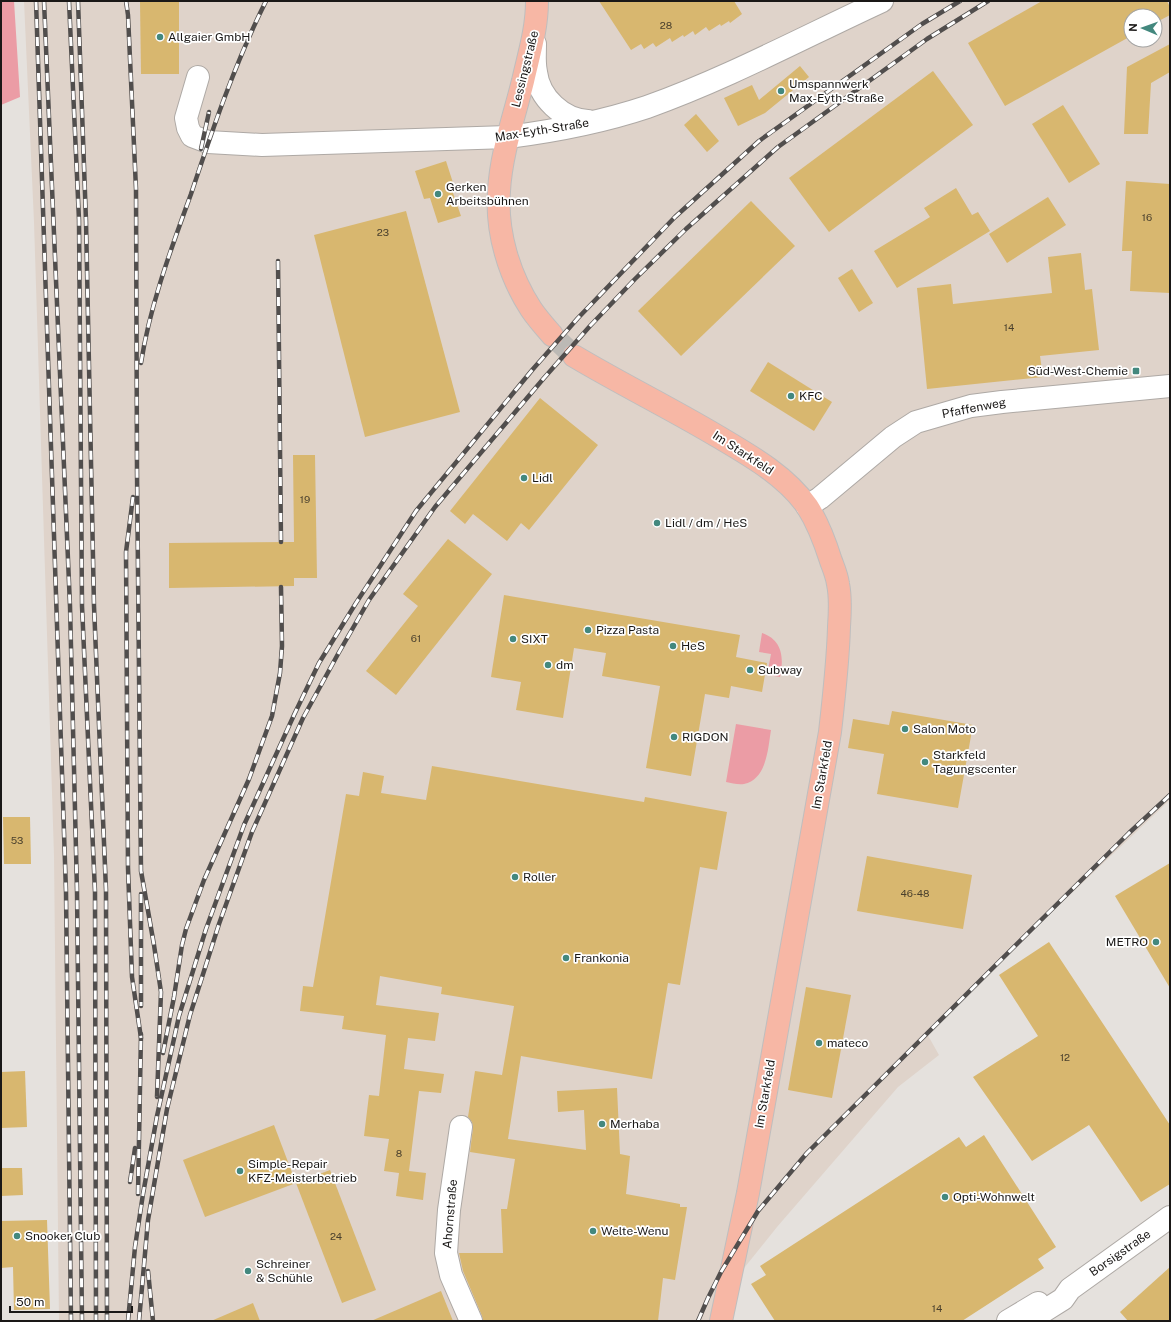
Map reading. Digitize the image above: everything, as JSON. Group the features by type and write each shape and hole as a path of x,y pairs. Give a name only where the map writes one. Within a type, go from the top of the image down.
{"main road":[{"name":"Lessingstraße","path":"508,137 536,28 537,1"},
{"path":"508,137 499,192 501,228 505,249 511,270 520,289 532,310 552,335"},
{"name":"Im Starkfeld","path":"574,356 680,414 763,464 790,487 807,506 823,538 838,585 840,611 836,681 830,732 748,1193 721,1321"}],"street":[{"name":"Max-Eyth-Straße","path":"198,77 186,118 188,128 192,136 208,142 262,145 508,137 609,118 647,106 718,78 882,1"},
{"path":"536,28 536,73 541,88 554,107 560,112 577,120 588,121 609,118"},
{"name":"Pfaffenweg","path":"807,506 820,498 893,437 916,422 972,406 1170,386"},
{"name":"Ahornstraße","path":"461,1127 449,1210 446,1253 451,1275 471,1321"},
{"name":"Borsigstraße","path":"1028,1321 1063,1299 1070,1289 1170,1218"},
{"name":"Borsigstraße","path":"1008,1321 1058,1291 1070,1289"}],"shaded area":[{"path":"1,1 14,1 20,97 1,105"},
{"path":"24,1 1170,1 1170,800 931,1026 926,1032 939,1055 898,1087 777,1227 720,1298 710,1321 59,1321 54,856 34,222"},
{"path":"762,633 769,636 778,645 782,657 780,677 767,675 771,654 759,652"},
{"path":"736,724 771,730 767,754 762,769 758,776 752,781 744,784 726,782"}],"building":[{"name":"Allgaier GmbH","path":"140,1 179,1 179,74 141,74"},
{"path":"599,1 734,1 742,14 730,23 729,21 721,26 720,24 709,31 706,27 695,35 693,31 672,42 670,38 656,47 653,43 644,49 641,44 631,50"},
{"path":"1042,1 1167,1 1170,7 1170,15 1163,19 1163,8 1123,8 1123,40 1005,106 968,43"},
{"path":"1170,44 1170,72 1151,83 1148,134 1124,134 1127,67"},
{"name":"Umspannwerk Max-Eyth-Straße","path":"800,66 809,77 765,113 738,126 724,98 752,85 759,100"},
{"path":"933,71 973,125 829,232 789,178"},
{"path":"1063,105 1100,164 1069,183 1032,124"},
{"path":"696,114 719,141 707,152 684,125"},
{"name":"Gerken Arbeitsbühnen","path":"446,161 455,189 452,190 461,216 438,223 430,198 424,199 415,171"},
{"path":"1126,181 1170,184 1170,293 1130,291 1132,251 1122,251"},
{"path":"956,188 972,215 978,212 990,231 897,288 874,251 930,217 924,208"},
{"path":"1048,197 1066,225 1007,263 989,234"},
{"path":"751,201 795,246 681,356 638,311"},
{"path":"406,211 460,412 365,437 314,235"},
{"path":"1081,253 1085,290 1092,289 1099,350 1040,356 1043,377 927,389 917,288 951,284 953,304 1052,293 1048,257"},
{"path":"852,269 873,303 859,312 838,278"},
{"name":"KFC","path":"768,362 832,402 814,431 750,391"},
{"name":"Lidl","path":"540,398 598,445 529,530 521,523 507,541 473,514 465,524 450,511"},
{"path":"293,455 315,455 317,578 294,578 294,586 169,588 169,543 294,542"},
{"path":"448,539 492,574 396,695 366,671 418,606 403,594"},
{"path":"504,595 740,635 736,657 767,663 762,692 731,686 729,698 705,694 691,776 646,768 660,686 602,676 606,653 574,648 563,718 516,710 521,682 491,677"},
{"name":"Starkfeld Tagungscenter","path":"892,711 973,725 958,808 877,794 884,754 848,748 853,719 889,725"},
{"path":"432,766 644,802 645,797 727,812 717,870 700,867 680,985 668,983 652,1079 521,1056 508,1139 586,1150 584,1110 558,1112 557,1091 617,1088 620,1154 630,1156 626,1194 680,1204 680,1207 687,1207 675,1280 663,1278 658,1321 483,1321 463,1271 459,1253 503,1253 501,1209 507,1209 515,1159 470,1152 473,1128 472,1122 468,1117 475,1071 502,1075 514,1006 441,994 442,987 380,976 376,1005 439,1013 435,1041 408,1038 404,1069 444,1074 441,1093 419,1091 409,1171 426,1173 423,1200 396,1196 399,1173 384,1171 389,1139 364,1136 369,1095 379,1096 386,1035 342,1029 344,1016 300,1011 303,986 313,987 346,794 359,796 363,772 384,776 381,793 426,800"},
{"path":"3,817 30,817 31,864 4,864"},
{"path":"867,856 972,875 963,929 857,911"},
{"name":"METRO","path":"1170,863 1170,988 1115,896"},
{"path":"1049,942 1170,1125 1170,1184 1141,1202 1089,1125 1032,1161 973,1077 1038,1036 999,975"},
{"name":"mateco","path":"806,987 851,995 832,1098 788,1090"},
{"path":"25,1071 27,1127 1,1128 1,1072"},
{"name":"Simple-Repair KFZ-Meisterbetrieb","path":"274,1125 296,1183 205,1217 183,1160"},
{"name":"Opti-Wohnwelt","path":"984,1135 1056,1247 1038,1259 1044,1268 962,1321 775,1321 751,1284 766,1275 760,1266 959,1137 966,1147"},
{"path":"1,1168 22,1168 23,1195 1,1196"},
{"name":"Simple-Repair KFZ-Meisterbetrieb","path":"330,1170 376,1290 342,1303 296,1183"},
{"path":"47,1220 50,1309 14,1310 13,1267 1,1268 1,1221"},
{"path":"1170,1267 1170,1321 1128,1321 1120,1312"},
{"path":"441,1291 453,1321 371,1321"},
{"path":"253,1303 260,1321 211,1321"}],"tunnel":[{"path":"552,335 574,356"}],"railway":[{"path":"36,1 66,892 71,1321"},
{"path":"44,1 70,606 77,891 82,1321"},
{"path":"69,1 79,220 82,606 95,892 96,1321"},
{"path":"78,1 86,221 94,606 106,890 107,1321"},
{"path":"126,1 128,15 136,189 141,871 161,992 157,1097"},
{"path":"141,363 150,320 169,256 225,96 244,48 266,1"},
{"path":"128,1321 135,1247 157,1116 179,1016 206,929 244,825 294,715 319,663 356,603 416,511 533,369 578,318 675,217 759,141 922,24 960,1"},
{"path":"139,1321 148,1220 167,1109 190,1015 219,924 252,832 303,718 369,600 435,507 544,378 590,326 686,229 778,147 927,39 988,1"},
{"path":"201,149 209,112"},
{"path":"278,261 281,542"},
{"path":"133,497 126,552 128,868 132,977 141,1038"},
{"path":"163,1053 186,929 204,880 249,779 272,716 280,673 282,646 281,587"},
{"path":"698,1321 721,1272 758,1211 807,1153 1129,833 1170,795"},
{"path":"141,894 141,1006"},
{"path":"138,1194 141,1034"},
{"path":"130,1182 135,1148"},
{"path":"148,1271 153,1321"}],"place":[{"name":"Allgaier GmbH","path":"160,37"},
{"name":"Umspannwerk Max-Eyth-Straße","path":"781,91"},
{"name":"Gerken Arbeitsbühnen","path":"438,194"},
{"name":"Süd-West-Chemie","path":"1136,371"},
{"name":"KFC","path":"791,396"},
{"name":"Lidl","path":"524,478"},
{"name":"Lidl / dm / HeS","path":"657,523"},
{"name":"Pizza Pasta","path":"588,630"},
{"name":"SIXT","path":"513,639"},
{"name":"HeS","path":"673,646"},
{"name":"dm","path":"548,665"},
{"name":"Subway","path":"750,670"},
{"name":"Salon Moto","path":"905,729"},
{"name":"RIGDON","path":"674,737"},
{"name":"Starkfeld Tagungscenter","path":"925,762"},
{"name":"Roller","path":"515,877"},
{"name":"METRO","path":"1156,942"},
{"name":"Frankonia","path":"566,958"},
{"name":"mateco","path":"819,1043"},
{"name":"Merhaba","path":"602,1124"},
{"name":"Simple-Repair KFZ-Meisterbetrieb","path":"240,1171"},
{"name":"Opti-Wohnwelt","path":"945,1197"},
{"name":"Welte-Wenu","path":"593,1231"},
{"name":"Snooker Club","path":"17,1236"},
{"name":"Schreiner & Schühle","path":"248,1271"}]}
